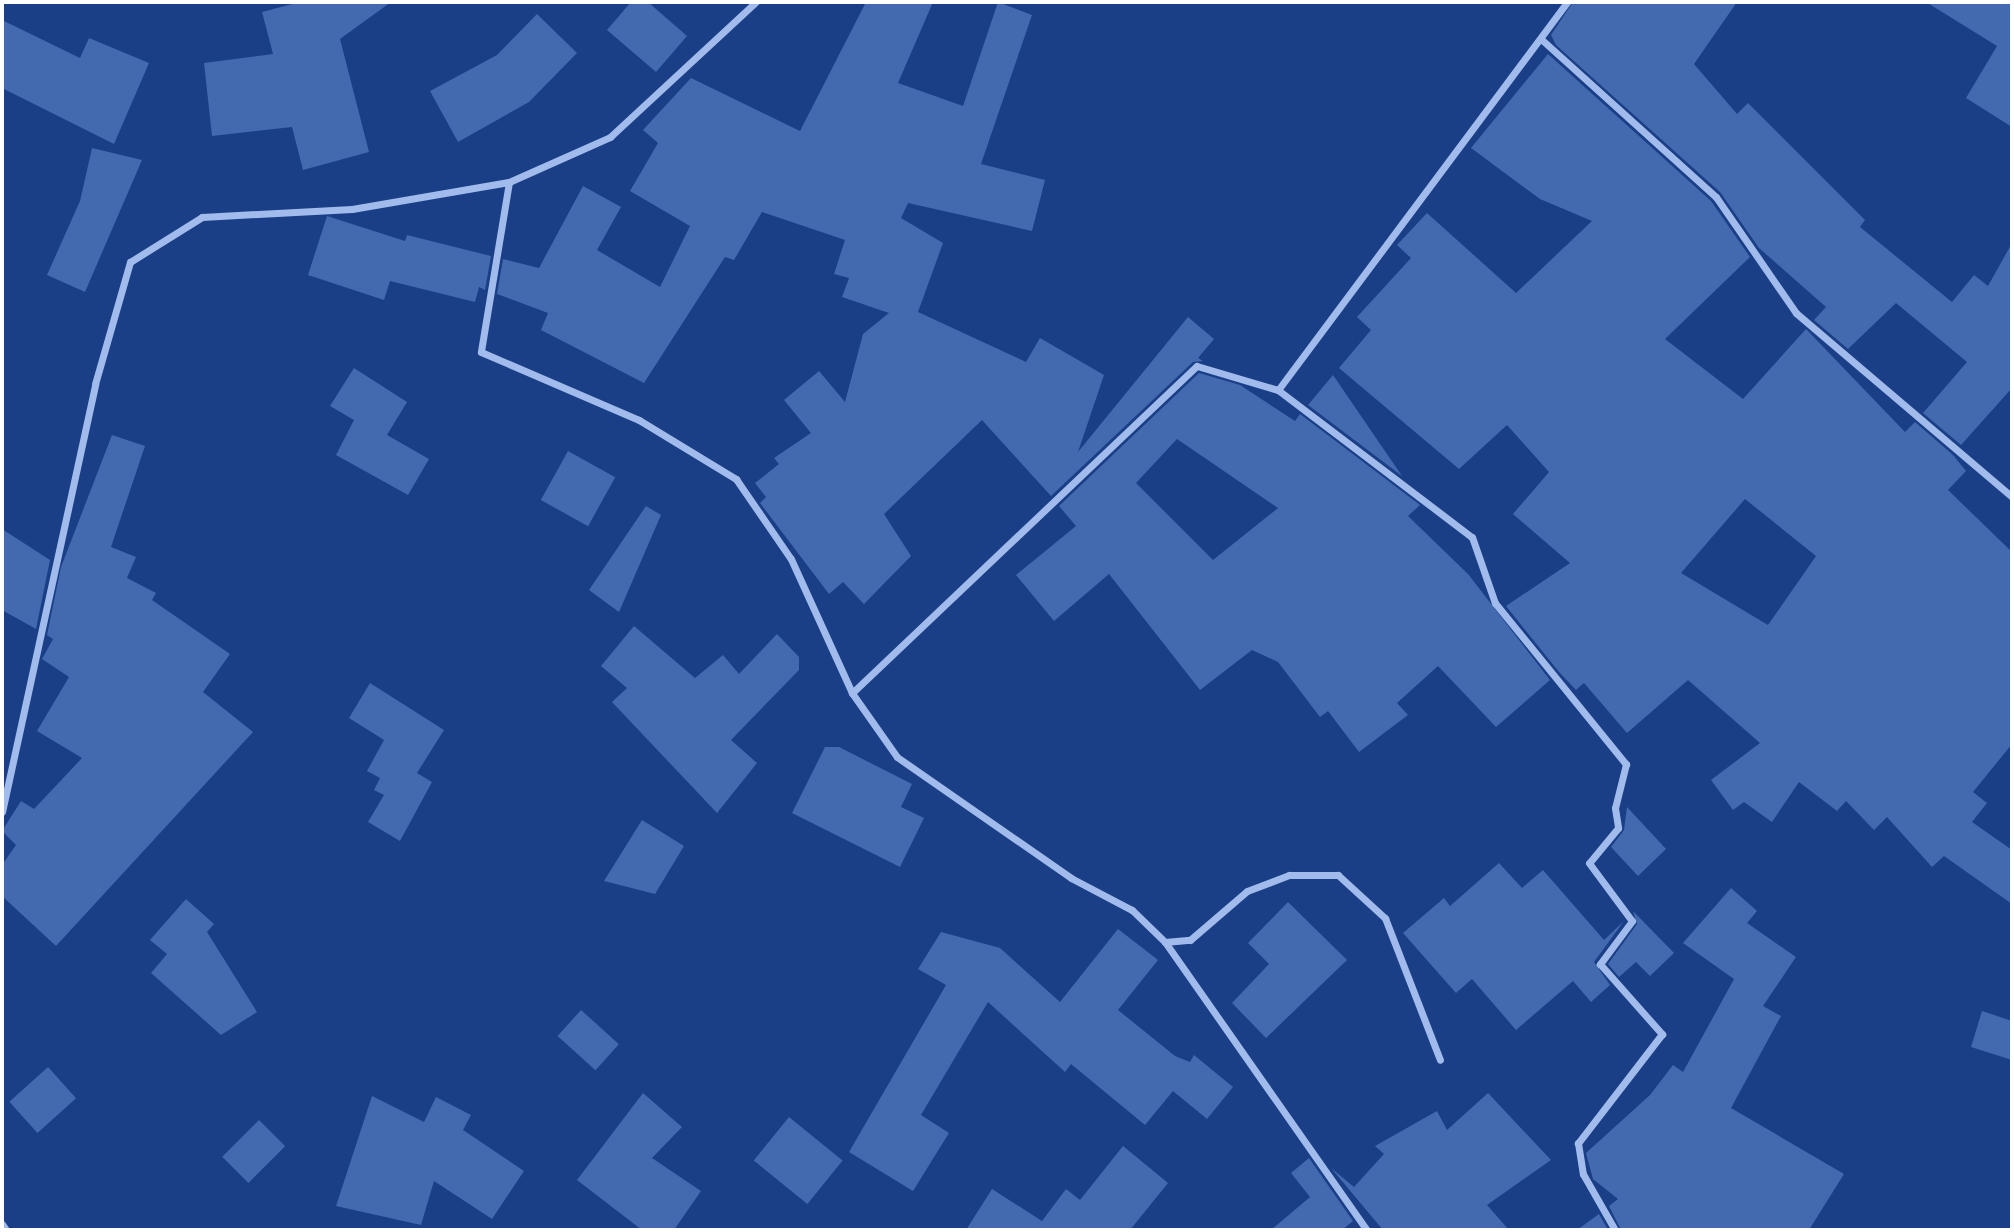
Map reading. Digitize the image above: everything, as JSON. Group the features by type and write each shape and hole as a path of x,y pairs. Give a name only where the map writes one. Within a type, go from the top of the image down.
{"street":[{"path":"2,812 94,384 130,262 202,217 352,209 509,183 610,137 756,2"},
{"path":"1278,390 1567,2"},
{"path":"1541,38 1716,197 1796,313 2012,497"},
{"path":"509,183 481,352 639,420 736,479 791,559 852,693 897,757 1071,878 1132,910 1165,942 1367,1230"},
{"path":"852,693 1197,366 1278,390 1472,537 1494,603 1626,764 1615,808 1618,828 1589,863 1633,921 1600,964 1662,1034 1578,1143 1583,1174 1615,1230"},
{"path":"1165,942 1190,940 1247,891 1289,875 1338,875 1385,918 1440,1060"},
{"path":"2,1224 6,1230"}],"building":[{"path":"300,2 391,2 340,39 369,152 303,170 292,127 212,136 204,63 273,54 262,12"},
{"path":"631,2 648,2 687,36 656,72 607,30"},
{"path":"866,2 933,2 898,83 963,106 998,2 1032,15 981,164 1045,180 1032,231 908,203 901,218 943,243 918,312 1026,362 1040,338 1104,375 1078,452 1188,317 1214,339 1198,358 1203,361 1193,362 1051,496 982,420 884,514 911,556 864,604 843,582 829,594 760,503 766,497 755,483 779,464 774,458 811,433 784,400 819,371 845,402 863,334 889,313 842,297 849,278 834,274 845,240 762,212 734,260 725,257 644,383 541,330 548,313 497,294 503,259 539,268 583,186 621,207 597,250 660,287 690,226 630,191 658,143 643,130 691,78 800,131"},
{"path":"1573,2 1737,2 1694,64 1737,114 1748,103 1865,220 1860,227 1952,302 1974,275 1988,286 2012,243 2012,388 1961,445 1923,413 1967,362 1896,303 1848,349 1814,320 1826,307 1759,248 1720,192 1556,45 1551,35"},
{"path":"1926,2 2012,2 2012,127 1966,98 1997,46"},
{"path":"537,14 577,53 529,102 458,142 430,91 497,55"},
{"path":"2,20 80,58 89,38 149,63 114,144 2,88"},
{"path":"1548,54 1711,201 1750,257 1665,339 1743,399 1806,329 1905,432 1915,422 1953,455 1966,471 1948,490 2012,552 2012,744 1973,792 1987,803 1972,822 2012,850 2012,904 1944,856 1932,867 1887,817 1874,830 1846,801 1837,811 1799,782 1772,822 1744,802 1733,810 1711,780 1760,743 1688,680 1627,733 1584,683 1576,690 1506,606 1570,563 1513,514 1549,472 1507,425 1459,469 1339,368 1371,330 1357,317 1411,258 1397,245 1427,213 1516,293 1592,221 1540,199 1471,148","holes":["1745,499 1816,556 1768,625 1681,573"]},
{"path":"92,148 142,160 85,292 47,275 80,201"},
{"path":"327,216 405,241 407,235 491,256 485,290 479,287 475,302 390,281 384,300 308,275"},
{"path":"354,368 407,402 387,435 429,459 408,495 336,455 354,420 330,406"},
{"path":"1199,373 1240,385 1295,421 1300,414 1420,505 1408,516 1468,574 1550,680 1496,727 1438,666 1397,703 1408,715 1359,752 1328,711 1320,717 1278,662 1252,650 1200,690 1109,574 1054,621 1016,575 1076,526 1059,506","holes":["1177,439 1278,508 1213,560 1136,483"]},
{"path":"1333,375 1402,476 1308,405"},
{"path":"112,435 145,446 111,547 136,557 127,578 156,593 152,600 230,654 203,692 253,732 56,946 2,896 2,865 16,845 2,831 21,801 34,809 82,758 37,731 69,677 42,659 53,639 47,635 61,567"},
{"path":"568,451 615,477 588,526 541,500"},
{"path":"646,506 661,515 619,612 589,590"},
{"path":"2,529 50,560 36,629 2,610"},
{"path":"634,626 695,678 723,655 739,674 777,634 799,657 799,670 731,740 757,763 717,813 612,702 627,688 601,666"},
{"path":"370,683 444,730 417,773 432,782 400,841 368,822 384,795 374,790 380,778 367,771 384,740 349,718"},
{"path":"825,747 839,747 912,784 901,807 924,818 900,867 792,813"},
{"path":"1627,807 1666,849 1638,876 1611,847 1624,830"},
{"path":"642,820 684,846 655,894 604,881"},
{"path":"1499,863 1522,888 1543,870 1604,940 1624,921 1594,962 1610,985 1591,1002 1573,981 1516,1030 1472,979 1456,993 1403,933 1444,898 1450,906"},
{"path":"1731,888 1757,911 1747,923 1796,957 1763,1006 1781,1016 1731,1108 1844,1174 1809,1230 1621,1230 1609,1206 1618,1199 1593,1179 1586,1153 1650,1095 1673,1065 1683,1072 1734,979 1683,943"},
{"path":"186,899 214,924 207,932 257,1012 221,1035 151,973 167,954 150,940"},
{"path":"1288,902 1347,960 1266,1038 1232,1003 1269,964 1248,943"},
{"path":"1633,911 1674,953 1650,976 1636,962 1619,977 1608,964 1637,924"},
{"path":"1118,929 1158,960 1118,1010 1175,1056 1190,1062 1194,1055 1233,1087 1207,1119 1173,1091 1145,1125 1071,1064 1065,1072 988,1002 921,1115 949,1133 913,1191 849,1152 946,985 918,969 941,932 1000,948 1060,1002"},
{"path":"581,1010 619,1044 595,1070 558,1036"},
{"path":"1982,1011 2012,1021 2012,1060 1971,1047"},
{"path":"48,1067 76,1098 37,1133 9,1102"},
{"path":"643,1093 682,1127 652,1158 701,1191 674,1230 642,1230 577,1180"},
{"path":"1488,1093 1551,1160 1487,1205 1509,1230 1383,1230 1331,1168 1354,1187 1384,1154 1375,1146 1437,1111 1447,1130"},
{"path":"372,1096 424,1122 436,1097 471,1115 463,1130 524,1171 492,1219 434,1181 421,1225 336,1206"},
{"path":"789,1117 843,1160 807,1204 754,1161"},
{"path":"259,1120 285,1146 248,1183 222,1157"},
{"path":"1123,1146 1168,1183 1130,1230 966,1230 992,1189 1042,1221 1066,1189 1080,1200"},
{"path":"1309,1158 1353,1221 1342,1230 1271,1230 1310,1197 1291,1173"},
{"path":"1599,1214 1608,1230 1577,1230"}]}
